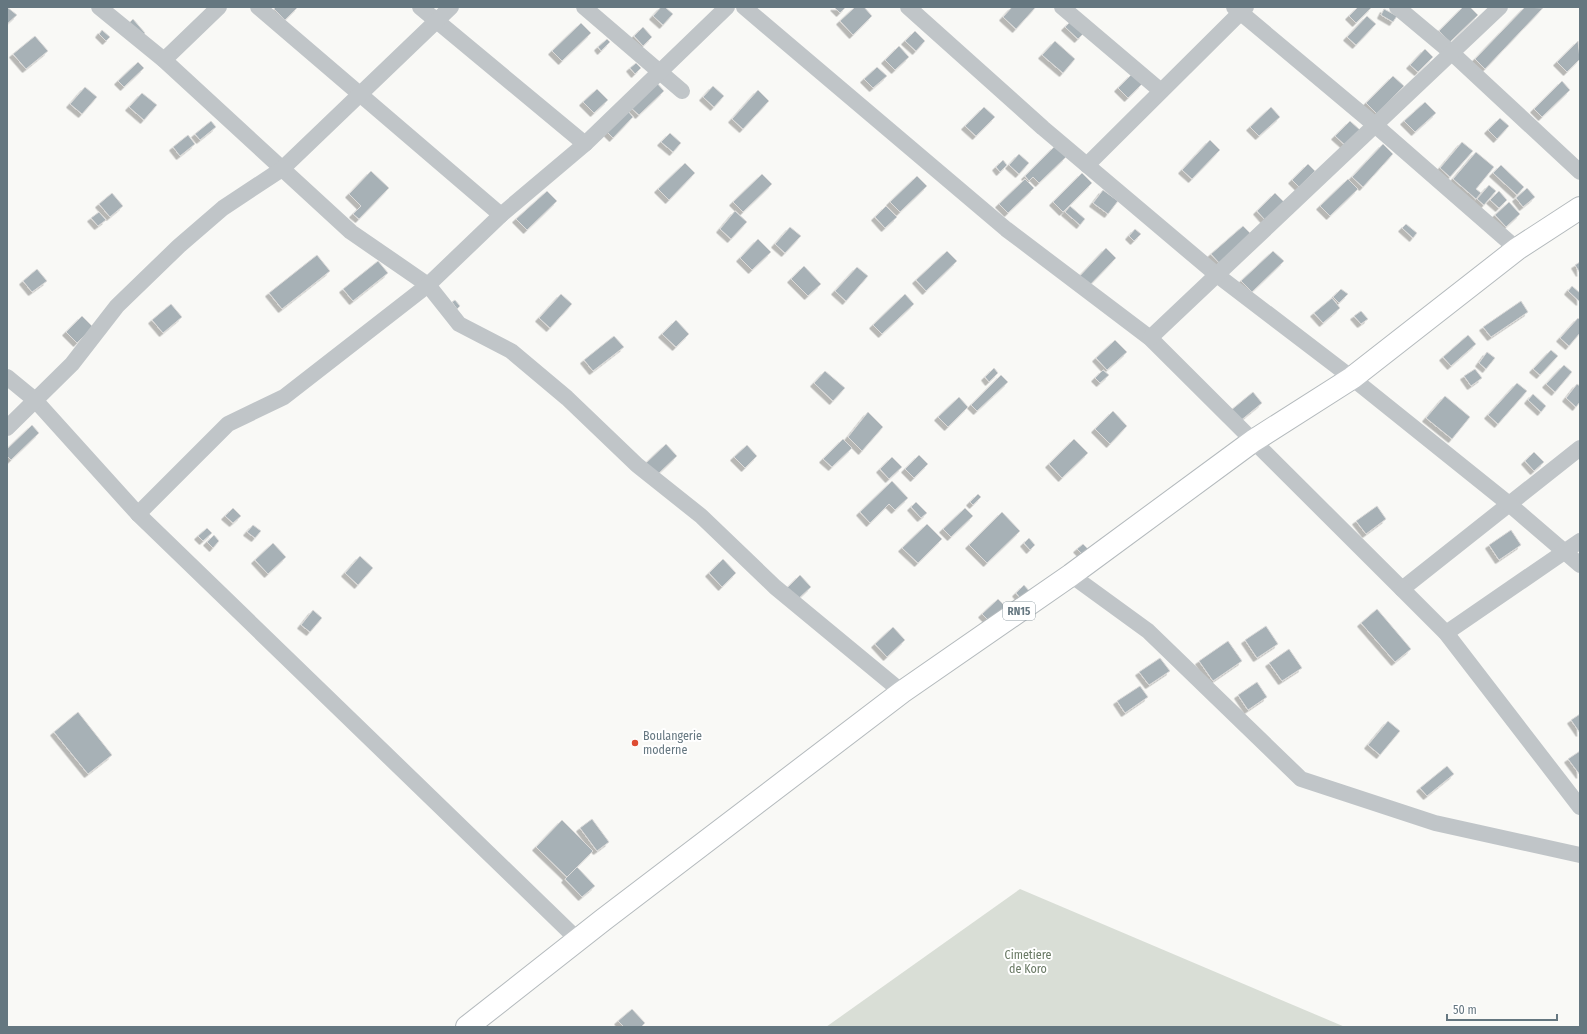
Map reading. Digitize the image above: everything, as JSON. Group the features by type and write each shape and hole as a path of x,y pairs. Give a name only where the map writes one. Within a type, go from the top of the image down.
{"main road":[{"name":"RN15","path":"467,1027 577,939 902,692 1071,575 1254,441 1352,378 1517,249 1580,208"}],"street":[{"path":"99,7 164,60 351,232 428,286 459,324 511,351 562,393 637,465 701,516 775,587 902,692"},
{"path":"164,60 219,7"},
{"path":"258,7 501,215"},
{"path":"420,7 585,144"},
{"path":"7,428 72,364 117,306 179,246 223,208 282,169 452,7"},
{"path":"584,7 682,91"},
{"path":"138,514 228,424 284,397 428,286 501,215 585,144 727,7"},
{"path":"744,7 1006,229 1150,338 1446,633 1580,807"},
{"path":"908,7 1087,165 1217,275 1352,378 1509,504 1563,552 1580,565"},
{"path":"1062,7 1161,91"},
{"path":"1397,7 1452,53 1580,172"},
{"path":"1150,338 1500,7"},
{"path":"1087,165 1240,9 1517,249"},
{"path":"7,377 34,400 138,514 577,939"},
{"path":"1402,589 1580,448"},
{"path":"1446,633 1580,541"},
{"path":"1071,575 1148,631 1301,779 1435,823 1580,855"}],"green space":[{"name":"Cimetiere de Koro","path":"1020,889 1345,1027 826,1027"}],"building":[{"path":"7,7 17,15 7,24"},
{"path":"276,7 298,7 285,20 274,9"},
{"path":"661,7 665,7 673,14 663,25 653,16"},
{"path":"834,7 846,7 840,13"},
{"path":"855,7 864,7 872,16 853,35 840,21"},
{"path":"1012,7 1036,7 1016,29 1003,17"},
{"path":"1358,7 1372,7 1356,23 1349,16"},
{"path":"1463,7 1470,7 1478,15 1450,42 1439,31"},
{"path":"1525,7 1543,8 1485,69 1475,59"},
{"path":"1384,9 1397,16 1393,22 1381,15"},
{"path":"1367,16 1376,24 1356,45 1347,37"},
{"path":"133,19 145,33 138,39 127,25"},
{"path":"1071,21 1083,34 1078,39 1065,27"},
{"path":"581,23 591,33 562,61 552,51"},
{"path":"643,27 652,37 643,46 634,36"},
{"path":"102,30 110,37 106,41 99,34"},
{"path":"915,31 925,41 916,51 905,41"},
{"path":"35,36 48,51 26,69 13,54"},
{"path":"607,39 610,42 601,51 598,47"},
{"path":"1055,41 1075,59 1063,73 1042,55"},
{"path":"1578,41 1580,59 1567,72 1557,62"},
{"path":"899,46 909,57 895,70 885,60"},
{"path":"1425,49 1433,57 1418,72 1410,65"},
{"path":"138,62 144,68 124,87 118,81"},
{"path":"636,63 641,68 635,74 630,68"},
{"path":"877,67 887,76 873,88 864,79"},
{"path":"1132,74 1142,84 1128,98 1118,88"},
{"path":"1393,76 1404,86 1377,114 1366,103"},
{"path":"1562,81 1570,90 1542,117 1534,109"},
{"path":"656,82 664,91 639,115 630,107"},
{"path":"713,86 724,96 714,107 703,97"},
{"path":"85,87 97,97 82,114 70,104"},
{"path":"597,89 608,100 594,113 583,102"},
{"path":"758,90 769,101 743,129 732,119"},
{"path":"142,93 157,105 144,120 129,107"},
{"path":"1425,102 1436,113 1415,132 1404,121"},
{"path":"984,107 995,117 976,136 965,126"},
{"path":"1271,107 1280,117 1259,136 1250,127"},
{"path":"628,111 633,117 613,138 607,132"},
{"path":"1500,118 1509,126 1497,139 1488,130"},
{"path":"211,121 216,127 200,140 195,134"},
{"path":"1350,121 1360,130 1345,145 1335,136"},
{"path":"670,133 681,143 673,152 661,142"},
{"path":"188,135 195,144 180,156 173,147"},
{"path":"1210,140 1220,150 1192,179 1182,170"},
{"path":"1462,142 1473,151 1450,177 1440,168"},
{"path":"1383,144 1393,154 1363,187 1352,177"},
{"path":"1055,146 1066,157 1039,183 1033,177 1029,181 1025,176"},
{"path":"1476,152 1494,167 1476,189 1481,193 1476,199 1453,179"},
{"path":"1019,154 1029,163 1019,174 1009,165"},
{"path":"1003,160 1007,165 1000,172 996,167"},
{"path":"685,163 695,173 669,200 658,189"},
{"path":"1308,164 1315,171 1299,187 1292,180"},
{"path":"1501,165 1524,187 1517,195 1493,173"},
{"path":"371,171 389,188 359,219 353,214 361,206 349,194"},
{"path":"1082,173 1092,183 1063,212 1053,202"},
{"path":"762,174 772,184 743,212 733,202"},
{"path":"917,176 927,186 900,212 890,202"},
{"path":"1025,179 1034,188 1008,213 999,204"},
{"path":"1348,179 1358,189 1330,216 1320,206"},
{"path":"1489,185 1496,191 1484,205 1477,199"},
{"path":"1527,188 1535,197 1523,207 1516,198"},
{"path":"1103,190 1118,201 1108,214 1093,203"},
{"path":"547,191 557,201 527,230 516,219"},
{"path":"1499,191 1507,200 1499,208 1490,200"},
{"path":"112,193 123,206 110,217 99,204"},
{"path":"1275,193 1284,202 1265,220 1257,211"},
{"path":"1509,202 1520,214 1506,227 1495,215"},
{"path":"886,206 897,217 885,228 875,217"},
{"path":"1070,206 1085,219 1080,225 1065,212"},
{"path":"735,211 747,222 731,239 720,229"},
{"path":"99,212 106,220 98,226 91,218"},
{"path":"1406,224 1417,233 1413,238 1402,228"},
{"path":"1243,226 1252,235 1220,264 1211,254"},
{"path":"790,227 801,236 785,253 775,244"},
{"path":"1135,229 1141,234 1134,241 1129,236"},
{"path":"758,239 771,252 752,270 740,258"},
{"path":"1106,248 1116,258 1086,289 1076,280"},
{"path":"947,251 957,261 926,291 916,280"},
{"path":"1273,251 1284,261 1252,292 1241,281"},
{"path":"317,255 330,271 282,309 269,293"},
{"path":"378,261 388,273 353,301 343,289"},
{"path":"1580,262 1580,273 1575,265"},
{"path":"804,266 821,284 808,296 791,279"},
{"path":"857,267 868,276 846,301 835,291"},
{"path":"37,269 47,281 32,292 23,281"},
{"path":"1572,286 1580,293 1580,302 1568,291"},
{"path":"1341,289 1348,294 1339,303 1333,297"},
{"path":"561,294 572,304 550,328 539,318"},
{"path":"905,294 914,304 882,334 873,325"},
{"path":"1332,298 1340,308 1323,323 1314,313"},
{"path":"455,300 460,306 457,309 452,302"},
{"path":"1521,301 1528,312 1491,337 1483,327"},
{"path":"171,304 182,317 163,333 152,320"},
{"path":"1361,311 1368,319 1361,324 1354,316"},
{"path":"82,316 93,327 77,343 66,332"},
{"path":"1578,318 1580,320 1580,333 1569,346 1560,338"},
{"path":"676,320 689,334 676,347 662,334"},
{"path":"1468,335 1476,344 1451,366 1443,357"},
{"path":"614,336 624,347 593,371 584,360"},
{"path":"1115,340 1127,352 1107,370 1096,358"},
{"path":"1551,350 1558,356 1540,375 1533,369"},
{"path":"1487,352 1495,358 1486,369 1479,363"},
{"path":"1564,365 1572,372 1555,392 1546,384"},
{"path":"994,368 998,373 989,382 985,377"},
{"path":"1475,369 1482,378 1471,386 1464,376"},
{"path":"1103,370 1109,375 1100,383 1095,378"},
{"path":"825,371 845,388 833,401 814,383"},
{"path":"1001,375 1008,382 977,411 971,405"},
{"path":"1517,383 1527,391 1498,424 1488,415"},
{"path":"1577,384 1580,386 1580,402 1576,407 1566,398"},
{"path":"1253,392 1262,403 1239,422 1230,411"},
{"path":"1533,394 1546,406 1541,412 1528,400"},
{"path":"1445,396 1470,417 1452,439 1426,418"},
{"path":"959,397 968,407 948,427 938,417"},
{"path":"1113,411 1127,426 1110,444 1095,429"},
{"path":"868,412 883,427 862,451 848,437"},
{"path":"32,425 39,433 11,460 7,456 7,449"},
{"path":"843,439 852,448 832,467 823,459"},
{"path":"1074,439 1088,453 1062,478 1049,464"},
{"path":"666,444 677,456 657,475 646,463"},
{"path":"747,445 757,456 745,468 734,457"},
{"path":"1534,452 1544,462 1534,471 1525,461"},
{"path":"919,455 928,464 914,478 905,469"},
{"path":"892,457 902,467 889,479 880,469"},
{"path":"892,481 908,498 895,510 889,504 870,523 860,512"},
{"path":"978,494 981,497 973,505 970,502"},
{"path":"916,502 927,513 921,518 911,507"},
{"path":"1377,506 1386,519 1366,534 1356,521"},
{"path":"233,508 241,516 233,523 225,516"},
{"path":"965,508 973,516 951,537 943,529"},
{"path":"1002,512 1020,531 987,563 969,545"},
{"path":"927,524 942,539 918,563 902,548"},
{"path":"253,525 261,531 255,538 247,532"},
{"path":"207,528 212,533 203,541 198,536"},
{"path":"1511,530 1521,545 1499,560 1489,545"},
{"path":"214,535 219,541 213,548 207,542"},
{"path":"1029,538 1035,545 1030,550 1024,543"},
{"path":"273,543 286,557 268,574 255,560"},
{"path":"1083,544 1090,551 1084,556 1077,549"},
{"path":"360,556 373,568 358,585 345,573"},
{"path":"723,559 736,573 722,587 709,573"},
{"path":"800,575 811,587 797,600 786,589"},
{"path":"1024,585 1030,592 1022,600 1016,593"},
{"path":"998,599 1005,606 989,621 982,614"},
{"path":"1377,609 1411,649 1395,662 1361,623"},
{"path":"313,610 322,618 310,632 301,625"},
{"path":"1266,626 1278,644 1257,658 1245,640"},
{"path":"893,627 905,640 887,657 875,644"},
{"path":"1228,641 1242,661 1213,681 1199,661"},
{"path":"1289,649 1302,668 1282,681 1269,663"},
{"path":"1160,658 1170,671 1149,685 1139,672"},
{"path":"1257,682 1267,697 1248,710 1238,695"},
{"path":"1140,686 1148,697 1125,713 1117,701"},
{"path":"78,712 112,755 88,774 54,732"},
{"path":"1580,714 1580,733 1571,720"},
{"path":"1388,721 1400,731 1380,755 1368,745"},
{"path":"1580,751 1580,775 1568,759"},
{"path":"1447,766 1454,774 1427,796 1420,788"},
{"path":"592,819 609,842 597,851 580,828"},
{"path":"562,820 593,851 567,877 536,847"},
{"path":"577,867 595,886 582,897 565,879"},
{"path":"632,1009 645,1023 641,1027 624,1027 618,1021"}],"place":[{"name":"Boulangerie moderne","path":"635,743"}]}
